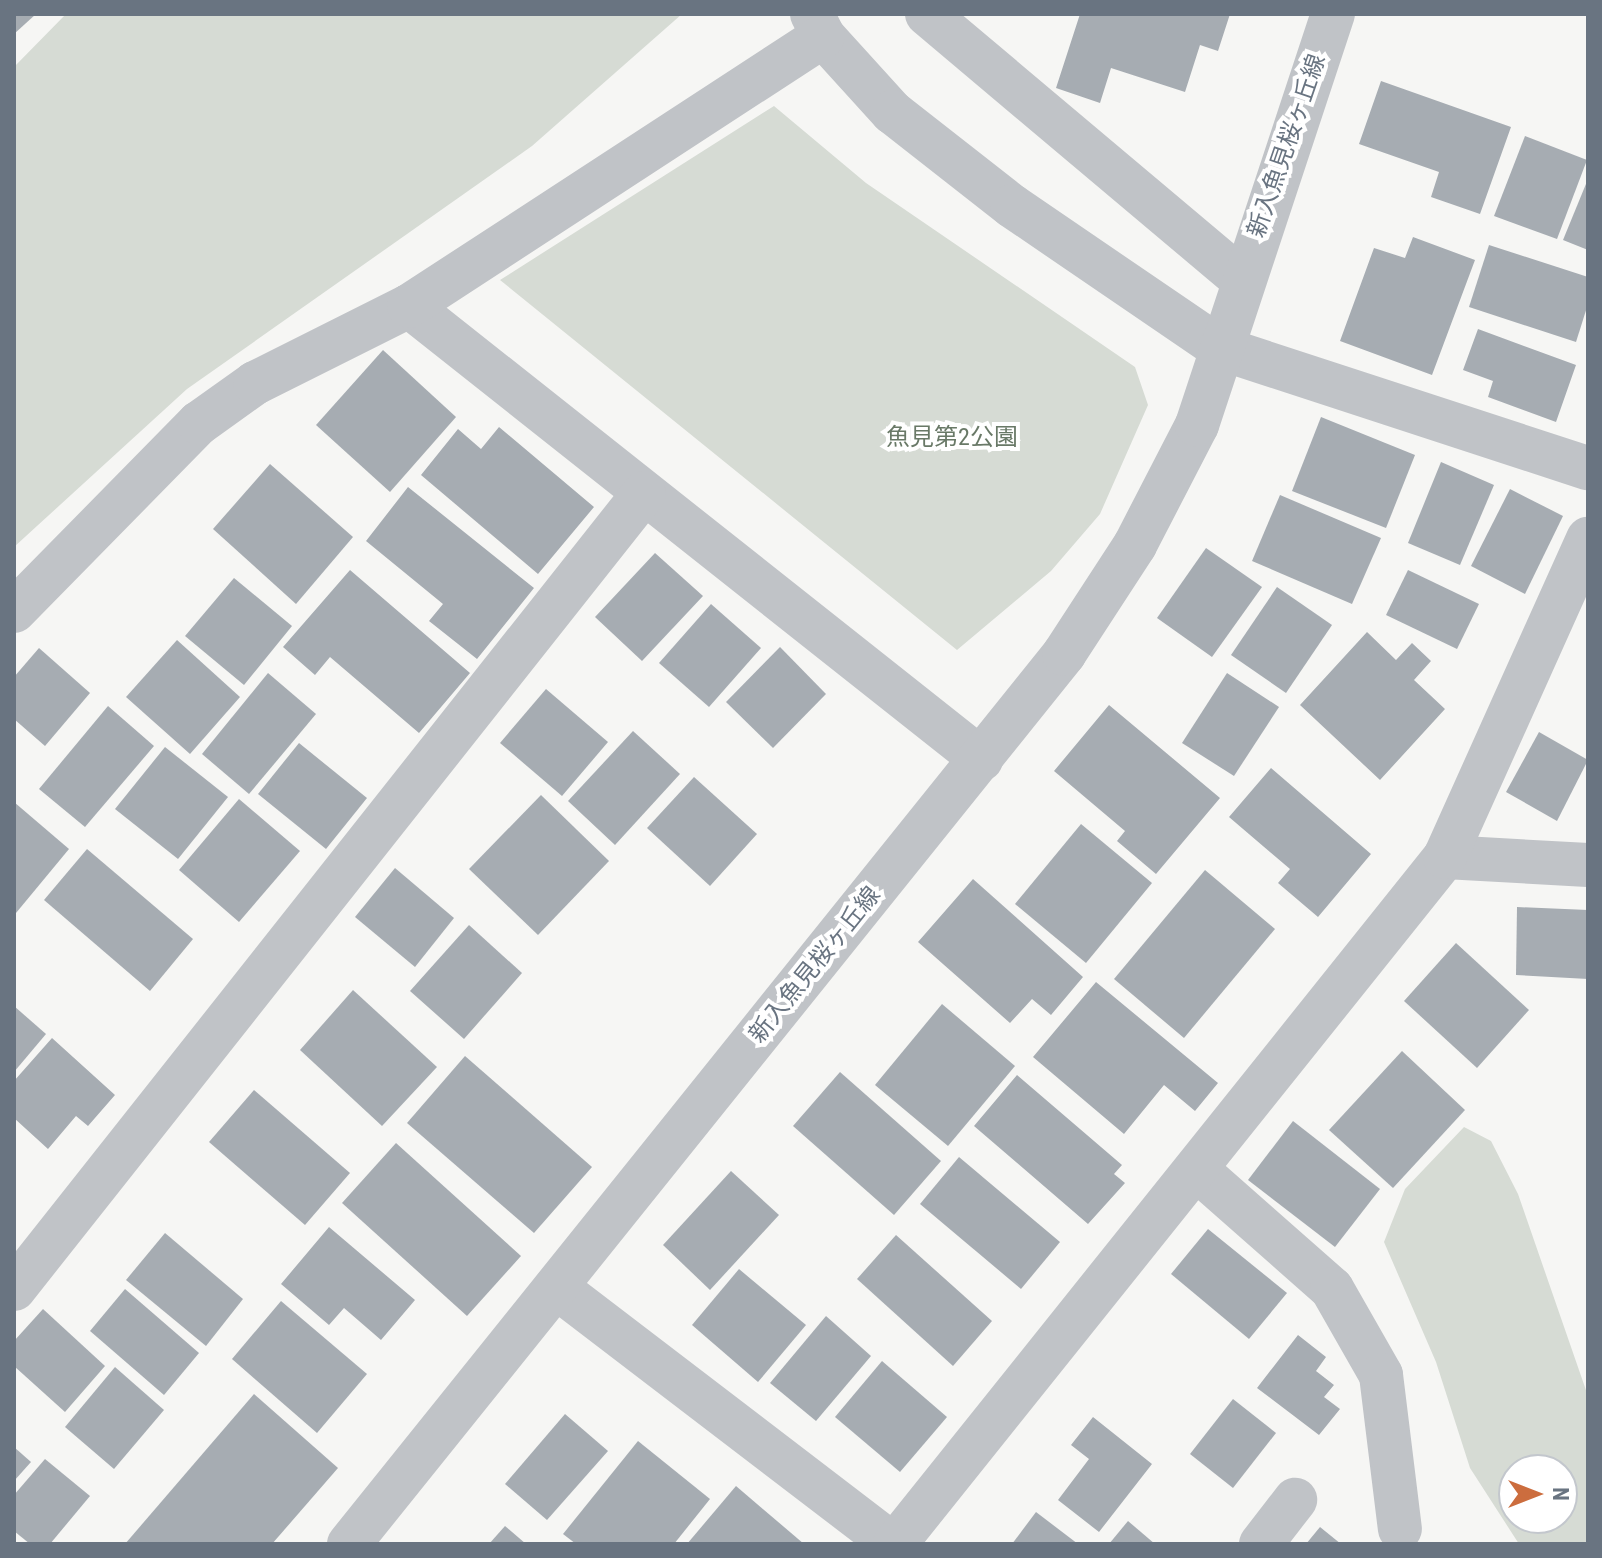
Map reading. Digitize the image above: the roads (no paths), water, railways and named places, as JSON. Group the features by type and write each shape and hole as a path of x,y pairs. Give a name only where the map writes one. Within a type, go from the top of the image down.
{"street":[{"path":"927,14 1242,279"},
{"name":"新入魚見桜ヶ丘線","path":"349,1544 1064,654 1135,545 1197,425 1242,279 1333,14"},
{"path":"14,611 199,423 255,383 409,306 817,25 892,112 1012,206 1220,348 1588,468"},
{"path":"409,306 981,759"},
{"path":"14,1289 644,493"},
{"path":"556,1287 894,1544 1445,857 1588,539"},
{"path":"1445,857 1588,865"},
{"path":"1196,1169 1332,1289 1381,1375 1400,1529"},
{"path":"1261,1544 1295,1500"}],"park label":[{"name":"魚見第2公園","path":"952,438"}]}
